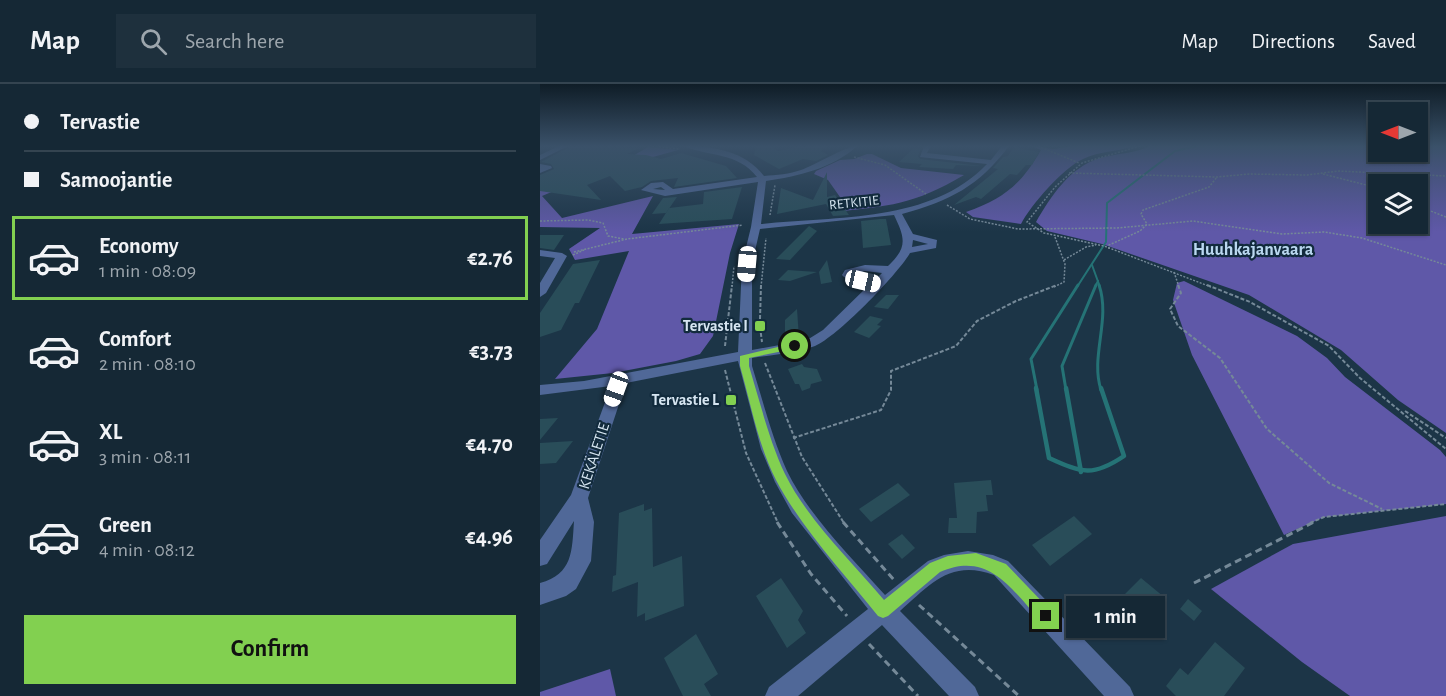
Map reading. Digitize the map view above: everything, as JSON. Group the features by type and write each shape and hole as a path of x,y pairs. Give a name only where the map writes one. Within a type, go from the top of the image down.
{"street":[{"path":"764,175 769,178"},
{"path":"671,192 788,175"},
{"name":"RETKITIE","path":"754,225 897,212 937,200 968,185 979,175"},
{"path":"769,178 754,225 747,264 745,356 745,366 766,438 781,477 799,507 883,610 966,696"},
{"path":"540,390 620,380 811,343 828,333 892,270 906,251 909,236 897,212"},
{"path":"906,251 932,246 933,242 909,236"},
{"path":"540,253 566,254"},
{"path":"540,293 566,254"},
{"path":"878,284 853,278 848,275 849,272 865,268 892,270"},
{"name":"KEKÄLETIE","path":"540,557 579,498 620,380"},
{"name":"KEKÄLETIE","path":"540,594 558,589 568,582 581,561 584,522 579,498"},
{"path":"778,696 935,568 948,562 976,560 1001,568 1121,696"}],"path":[{"path":"898,175 926,194"},
{"path":"1068,175 1060,184 1046,194 1030,216 1027,222 1035,229 1055,237 1097,244 1250,302 1329,346 1360,378 1446,438"},
{"path":"1104,175 1159,177 1280,175"},
{"path":"1326,175 1368,185"},
{"path":"1415,175 1446,176"},
{"path":"1147,224 1142,214 1143,210 1209,187 1217,177"},
{"path":"769,178 754,225 762,264 760,326 763,352 773,391 807,470 834,511 906,592 1019,696"},
{"path":"937,200 970,219 1018,229 1117,228 1193,221 1282,234 1324,232 1362,238 1446,265"},
{"path":"1428,210 1446,217"},
{"path":"540,221 588,220 603,223 604,231 608,236 627,239"},
{"path":"1109,249 1109,245 1140,231 1147,224"},
{"path":"566,254 627,239 754,225"},
{"path":"792,438 881,410 891,390 891,371 956,346 977,321 1016,301 1044,292 1064,282 1064,260 1055,237"},
{"path":"1064,260 1086,247 1097,244"},
{"path":"566,254 586,248"},
{"path":"566,254 586,248"},
{"path":"1174,272 1181,293 1170,309 1178,326 1220,358 1267,429 1329,483 1382,509"},
{"path":"1397,406 1446,449"},
{"path":"1194,583 1284,535 1324,517 1382,509 1402,510 1446,504"}],"shaded area":[{"path":"593,175 542,196 562,218 653,196 632,234 739,224 730,253 713,336 700,354 613,373 555,379 597,329 629,251 575,260 569,249 600,228 540,227 540,191"},
{"path":"815,175 964,175 930,193 901,203 832,212 831,210 847,207 828,180"},
{"path":"1025,175 1061,175 1032,207 1021,224 973,217 966,212 991,202"},
{"path":"1072,175 1368,175 1368,234 1428,234 1428,175 1446,175 1446,433 1398,400 1341,350 1249,295 1102,244 1047,231 1036,222 1062,184"},
{"path":"1184,281 1297,336 1327,358 1345,377 1440,450 1446,457 1446,504 1324,517 1284,535 1192,355 1173,300 1177,283"},
{"path":"1446,516 1446,696 1350,696 1302,662 1211,589 1293,544"},
{"path":"610,669 616,696 540,696 540,692"}],"building":[{"path":"540,175 734,175 737,178 674,187 678,178 651,181 642,187 625,191 610,176 587,185 601,200 540,191"},
{"path":"827,175 827,197 835,195 849,215 833,216 826,204 777,214 781,188 813,200"},
{"path":"991,175 1009,175 981,199 976,197 954,205"},
{"path":"742,187 732,219 659,224 669,208 703,204 704,192"},
{"path":"677,197 666,213 652,214 663,198"},
{"path":"886,219 891,245 863,248 861,221"},
{"path":"809,226 817,231 790,260 776,259"},
{"path":"540,235 564,235 554,250 540,248"},
{"path":"600,260 579,303 575,303 561,330 540,337 540,313 573,264"},
{"path":"827,260 832,282 821,284 819,272"},
{"path":"788,270 817,272 790,281 778,280"},
{"path":"886,295 899,295 888,309 874,307"},
{"path":"797,309 799,338 785,340 785,320"},
{"path":"870,316 883,319 877,325 881,326 869,338 854,332"},
{"path":"802,364 804,367 817,369 822,381 811,384 810,388 802,391 799,384 795,384 788,369"},
{"path":"558,418 540,440 540,419"},
{"path":"573,441 556,463 540,464 540,443"},
{"path":"991,480 993,495 986,495 988,511 977,512 976,533 948,533 949,518 957,518 954,483"},
{"path":"898,483 910,495 871,522 859,509"},
{"path":"644,504 644,511 652,508 653,567 682,556 684,606 645,621 645,613 637,617 638,582 612,592 613,576 616,575 619,513"},
{"path":"1074,516 1092,534 1050,566 1032,545"},
{"path":"902,534 915,548 902,559 888,544"},
{"path":"781,578 803,611 798,620 806,633 787,648 756,596"},
{"path":"1141,578 1164,597 1140,623 1126,626 1117,636 1094,615 1105,603 1117,602"},
{"path":"1188,599 1202,611 1194,621 1180,609"},
{"path":"696,634 718,674 704,684 711,696 683,696 664,658"},
{"path":"1215,642 1245,668 1224,696 1176,696 1166,686 1180,668 1188,675"}],"waterway":[{"path":"1077,287 1106,242 1107,203 1144,175"},
{"path":"1092,265 1098,281"},
{"path":"1096,285 1098,281"},
{"path":"1098,281 1100,287"},
{"path":"1037,390 1031,359 1078,285"},
{"path":"1066,390 1062,366 1096,285"},
{"path":"1099,285 1103,311 1098,364 1101,390"},
{"path":"1036,388 1049,458 1080,469"},
{"path":"1066,388 1080,469"},
{"path":"1080,469 1095,470 1124,456 1101,388"}],"place":[{"name":"Tervastie I","path":"760,326"},
{"name":"Tervastie L","path":"731,400"}],"district":[{"name":"Huuhkajanvaara","path":"1253,250"}],"route":[{"path":"795,346 745,356 745,366 769,449 781,477 799,507 883,610 935,568 948,562 976,560 1001,568 1046,616"}]}
